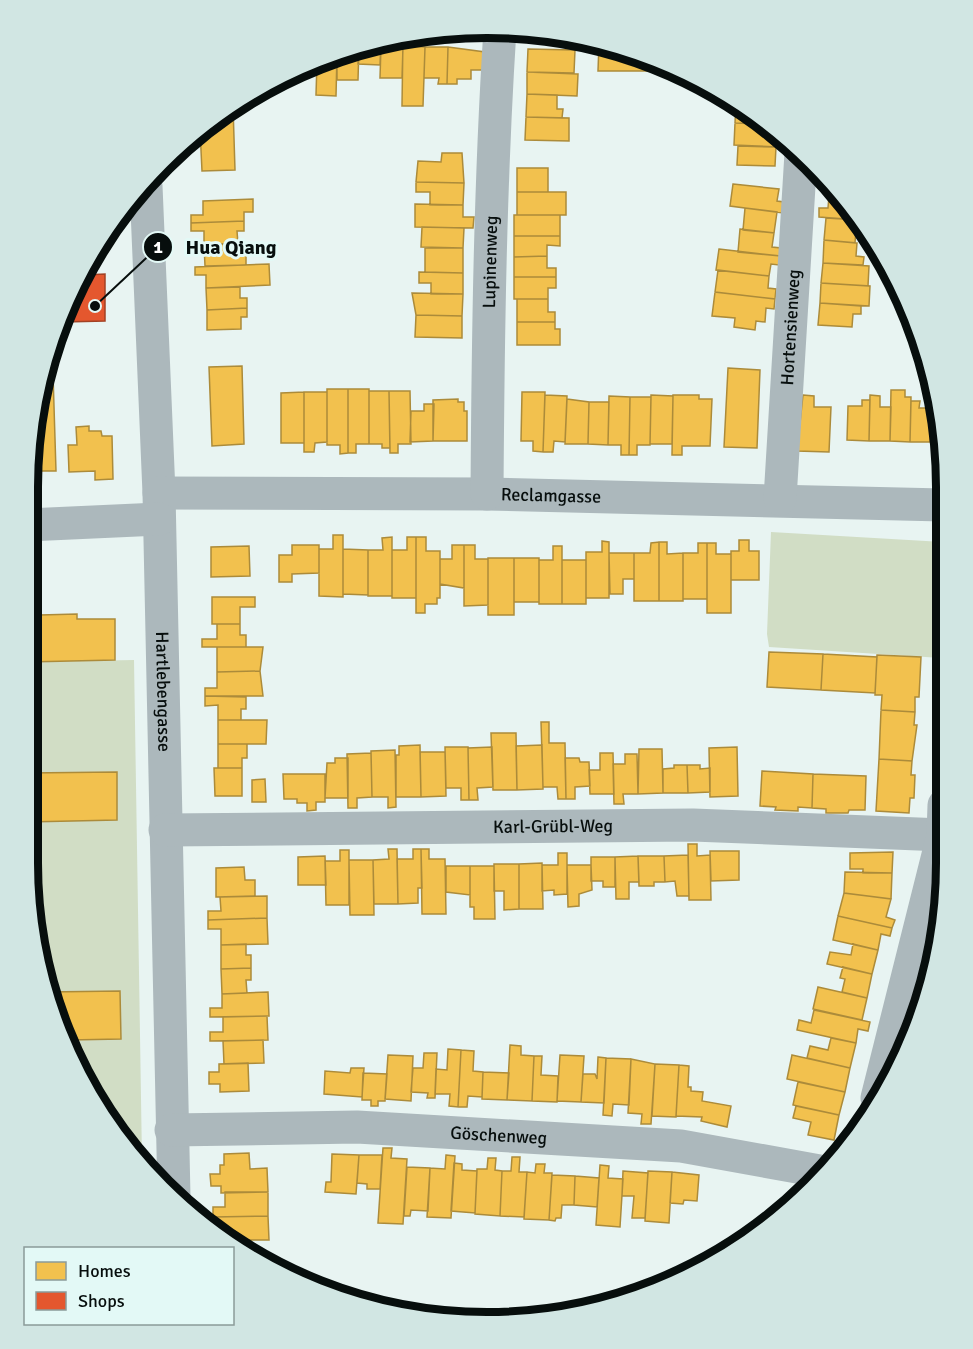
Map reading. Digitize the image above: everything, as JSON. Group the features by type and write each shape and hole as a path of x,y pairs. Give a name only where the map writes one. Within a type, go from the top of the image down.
{"street":[{"name":"Lupinenweg","path":"487,494 487,351 492,152 499,38"},
{"name":"Hortensienweg","path":"780,499 800,165"},
{"name":"Hartlebengasse","path":"146,193 159,506 173,1184"},
{"name":"Reclamgasse","path":"38,523 159,506 487,494 936,504"},
{"name":"Karl-Grübl-Weg","path":"165,830 705,825 936,820"},
{"path":"883,1071 936,853"},
{"name":"Göschenweg","path":"171,1130 357,1127 681,1146 814,1170"}],"green space":[{"path":"771,532 936,542 936,658 769,647 767,634"},
{"path":"134,660 142,1150 113,1112 75,1040 121,1039 120,991 57,992 46,950 38,892 38,822 117,820 116,772 38,773 38,662"}],"building: Homes":[{"path":"412,44 412,46 425,47 423,106 402,106 403,45"},
{"path":"403,47 402,78 380,78 381,50"},
{"path":"425,47 448,47 447,84 438,84 439,78 424,78"},
{"path":"448,47 485,52 485,70 471,70 471,79 457,79 457,84 447,84"},
{"path":"528,49 575,50 574,73 527,72"},
{"path":"381,50 380,65 358,64 358,56"},
{"path":"599,52 656,71 598,71"},
{"path":"359,56 358,80 337,80 337,63"},
{"path":"337,63 336,96 316,95 317,71"},
{"path":"527,72 578,74 577,96 527,94"},
{"path":"527,94 557,95 557,109 563,109 562,118 526,117"},
{"path":"736,113 751,124 735,123"},
{"path":"233,116 235,170 202,171 201,140"},
{"path":"526,117 569,118 569,141 525,140"},
{"path":"735,123 751,124 778,145 778,147 734,145"},
{"path":"738,146 776,147 775,166 737,165"},
{"path":"442,153 462,153 464,183 416,182 418,161 441,162"},
{"path":"517,168 548,168 548,192 517,192"},
{"path":"416,182 464,183 463,205 430,205 430,192 416,192"},
{"path":"733,184 779,189 777,201 784,202 783,213 730,206"},
{"path":"517,192 566,192 566,215 517,215"},
{"path":"829,196 847,219 819,217 819,208 828,208"},
{"path":"253,199 253,212 244,212 244,221 191,223 191,215 203,215 203,201"},
{"path":"415,204 463,205 463,217 474,217 473,228 415,227"},
{"path":"745,208 777,212 774,233 743,230"},
{"path":"514,215 560,215 560,236 514,236"},
{"path":"826,218 847,219 856,231 855,243 824,240"},
{"path":"244,221 244,231 237,231 238,244 204,245 204,231 191,231 191,223"},
{"path":"422,227 464,228 463,248 421,247"},
{"path":"740,229 774,233 772,247 781,248 780,256 738,252"},
{"path":"514,236 560,236 560,246 547,245 547,256 514,257"},
{"path":"824,240 857,243 856,256 864,257 863,265 823,263"},
{"path":"235,243 236,254 246,254 246,265 205,266 204,245"},
{"path":"425,248 463,248 463,273 425,272"},
{"path":"719,249 780,256 779,265 771,264 769,276 716,270"},
{"path":"547,256 547,268 556,268 556,277 514,277 514,257"},
{"path":"823,263 869,266 868,286 821,283"},
{"path":"269,264 270,285 206,288 206,275 195,275 195,267"},
{"path":"718,270 769,276 768,288 776,289 775,299 715,292"},
{"path":"419,272 463,273 463,294 431,294 431,283 419,283"},
{"path":"514,277 556,277 556,288 548,288 548,299 514,299"},
{"path":"821,283 870,286 869,306 820,303"},
{"path":"240,287 240,298 247,298 247,308 207,310 206,288"},
{"path":"715,292 775,299 774,309 766,308 765,322 756,321 755,330 734,327 735,318 712,316"},
{"path":"412,293 463,294 462,316 416,315"},
{"path":"517,299 548,299 548,312 555,312 555,322 517,322"},
{"path":"820,303 861,306 861,314 853,314 852,327 818,325"},
{"path":"247,308 247,317 241,317 241,329 207,330 207,310"},
{"path":"416,315 462,316 462,338 415,337"},
{"path":"517,322 555,322 555,329 560,329 560,345 517,345"},
{"path":"242,366 244,444 212,446 209,367"},
{"path":"728,368 760,370 757,448 724,447"},
{"path":"52,374 56,471 38,471 41,428"},
{"path":"327,389 348,389 348,453 340,454 340,445 327,445"},
{"path":"348,389 369,389 369,444 356,444 356,453 348,453"},
{"path":"891,390 905,390 905,397 911,397 910,442 890,441"},
{"path":"369,391 389,391 390,448 382,448 382,444 369,444"},
{"path":"389,391 410,391 411,444 398,444 398,453 390,453"},
{"path":"304,392 327,392 327,442 315,443 314,452 304,452"},
{"path":"304,392 304,443 281,443 281,393"},
{"path":"522,392 545,392 543,452 533,451 533,441 521,441"},
{"path":"545,395 567,396 565,442 554,441 553,452 543,452"},
{"path":"651,395 673,396 672,444 650,444"},
{"path":"673,395 699,395 699,399 712,399 710,446 682,446 682,455 672,455"},
{"path":"803,395 814,396 814,407 831,407 829,452 797,451"},
{"path":"870,395 880,396 880,407 891,407 890,441 869,441"},
{"path":"609,396 630,397 629,455 621,455 621,445 608,445"},
{"path":"630,397 651,397 650,445 637,445 637,455 629,455"},
{"path":"458,399 458,402 464,402 464,411 467,411 467,441 433,441 433,400"},
{"path":"567,399 589,402 588,444 565,444"},
{"path":"862,400 870,400 869,441 847,440 848,406 862,406"},
{"path":"911,401 920,401 919,408 929,408 930,442 910,442"},
{"path":"589,402 609,402 608,445 588,444"},
{"path":"424,404 434,404 433,441 410,442 411,411 424,411"},
{"path":"931,421 933,440 930,440"},
{"path":"89,426 89,431 101,431 102,436 112,436 113,479 95,480 95,471 69,472 68,445 77,445 76,427"},
{"path":"333,535 343,535 343,597 319,596 319,549 333,549"},
{"path":"392,537 392,596 368,596 368,550 383,550 382,538"},
{"path":"407,537 416,537 416,598 392,598 392,550 407,550"},
{"path":"416,537 426,537 426,551 440,551 440,598 437,598 437,604 425,604 425,613 416,613"},
{"path":"739,540 749,540 749,551 759,551 759,580 731,580 731,551 739,551"},
{"path":"602,541 609,542 609,598 586,598 586,552 602,552"},
{"path":"659,542 659,601 634,601 634,553 650,553 651,543"},
{"path":"659,542 667,542 667,554 683,553 683,601 659,601"},
{"path":"698,543 707,543 707,599 683,599 683,553 698,553"},
{"path":"707,543 716,543 716,554 731,554 731,613 707,613"},
{"path":"292,545 319,545 319,573 292,574 292,582 279,582 279,555 292,555"},
{"path":"452,545 464,545 464,588 440,584 440,559 452,559"},
{"path":"464,545 475,545 475,559 488,559 488,605 464,606"},
{"path":"249,546 250,576 211,577 211,547"},
{"path":"553,546 562,546 562,604 539,604 539,560 553,560"},
{"path":"343,549 368,550 368,595 343,594"},
{"path":"609,553 634,553 634,579 623,579 623,594 610,594"},
{"path":"488,558 514,558 514,615 488,615"},
{"path":"514,558 539,558 539,602 514,602"},
{"path":"562,560 586,560 586,604 562,604"},
{"path":"212,597 255,597 255,607 240,607 240,624 212,624"},
{"path":"77,614 77,619 115,619 115,660 38,662 40,615"},
{"path":"217,624 240,624 240,635 246,635 246,647 202,647 202,639 217,639"},
{"path":"217,647 263,647 260,671 217,672"},
{"path":"769,652 823,654 821,690 767,687"},
{"path":"823,654 877,657 875,693 821,690"},
{"path":"877,655 921,657 919,697 915,697 915,712 881,710 882,695 875,695"},
{"path":"260,671 263,696 205,696 205,688 217,688 217,672"},
{"path":"205,696 246,697 246,709 241,709 241,720 218,720 218,705 205,706"},
{"path":"881,710 915,712 914,725 917,725 912,761 879,759"},
{"path":"218,720 267,720 266,744 218,744"},
{"path":"541,722 549,722 549,743 565,743 566,799 558,799 557,787 543,787"},
{"path":"491,733 516,733 517,790 493,790"},
{"path":"218,744 247,744 247,758 242,758 242,768 218,768"},
{"path":"420,745 421,797 396,797 396,755 399,755 399,746"},
{"path":"542,745 543,789 517,790 516,746"},
{"path":"445,747 468,747 469,800 461,800 461,788 446,788"},
{"path":"492,747 493,787 477,788 478,800 469,800 468,748"},
{"path":"737,747 738,796 710,797 709,748"},
{"path":"639,749 662,749 663,793 638,794"},
{"path":"395,750 396,807 388,808 388,797 372,797 371,751"},
{"path":"420,752 445,752 446,796 421,797"},
{"path":"371,753 372,797 357,798 357,808 348,808 347,754"},
{"path":"600,753 613,753 614,794 590,794 589,770 600,770"},
{"path":"625,754 637,754 638,794 623,794 624,804 614,804 613,764 625,764"},
{"path":"335,758 348,758 348,798 325,798 327,763 335,763"},
{"path":"565,758 579,758 580,762 589,762 590,786 575,787 575,799 566,799"},
{"path":"879,759 912,761 911,775 915,775 914,798 910,798 909,813 876,811"},
{"path":"674,765 687,765 688,793 663,793 663,769 674,768"},
{"path":"687,765 700,765 700,769 710,768 710,792 688,793"},
{"path":"214,768 242,768 242,796 215,796"},
{"path":"762,771 813,774 812,808 798,807 798,811 775,810 776,807 760,806"},
{"path":"117,772 117,820 38,822 38,773"},
{"path":"283,774 325,774 325,802 316,802 316,810 307,811 307,803 297,803 297,799 284,799"},
{"path":"813,774 866,776 865,810 826,813 826,809 812,808"},
{"path":"265,779 266,802 252,802 252,780"},
{"path":"688,844 697,844 697,856 710,855 711,900 689,900"},
{"path":"388,849 397,849 398,904 374,904 373,860 389,859"},
{"path":"413,849 421,849 422,888 418,888 418,903 398,904 397,859 413,859"},
{"path":"421,849 429,849 429,859 445,859 446,914 422,914"},
{"path":"340,850 349,850 349,905 326,905 325,861 340,861"},
{"path":"710,851 739,851 739,880 711,881"},
{"path":"893,852 892,873 863,873 863,869 850,869 850,853"},
{"path":"558,853 567,853 567,894 554,895 554,890 542,891 542,865 558,865"},
{"path":"688,855 689,896 677,896 675,881 665,882 664,856"},
{"path":"325,856 326,885 298,885 298,857"},
{"path":"638,856 664,856 665,882 654,882 654,886 639,886"},
{"path":"638,856 639,882 629,882 629,899 616,899 615,857"},
{"path":"591,857 615,857 615,887 603,887 603,881 591,881"},
{"path":"349,860 373,860 374,915 350,915"},
{"path":"542,863 543,909 519,909 519,864"},
{"path":"494,864 519,864 519,909 504,910 504,891 494,891"},
{"path":"567,865 591,865 592,890 579,894 579,906 568,907"},
{"path":"446,866 470,866 470,895 446,892"},
{"path":"470,866 494,866 495,919 474,919 474,907 470,907"},
{"path":"244,867 245,880 255,880 255,896 216,897 216,868"},
{"path":"845,872 892,873 891,899 844,893"},
{"path":"844,893 891,899 886,917 895,920 892,928 838,916"},
{"path":"267,896 267,918 208,920 208,911 221,911 220,897"},
{"path":"838,916 892,928 890,936 881,934 878,950 833,940"},
{"path":"267,918 268,944 221,945 221,929 208,929 208,920"},
{"path":"246,944 246,955 251,955 251,968 221,969 221,945"},
{"path":"853,944 878,950 872,974 827,964 830,952 851,955"},
{"path":"843,967 872,974 867,998 842,992 845,979 840,978"},
{"path":"251,968 251,980 246,980 247,993 222,994 221,969"},
{"path":"818,987 867,998 862,1020 813,1009"},
{"path":"120,991 121,1039 75,1040 57,992"},
{"path":"268,992 269,1016 210,1017 210,1008 222,1008 222,994"},
{"path":"814,1010 870,1022 868,1031 858,1029 856,1043 797,1030 799,1020 811,1023"},
{"path":"267,1016 268,1040 210,1041 210,1032 223,1032 223,1017"},
{"path":"831,1038 856,1043 850,1068 807,1058 810,1046 828,1050"},
{"path":"263,1040 264,1063 224,1064 223,1041"},
{"path":"510,1045 521,1046 521,1055 534,1056 532,1101 507,1100"},
{"path":"448,1049 461,1050 458,1107 449,1106 450,1094 435,1094 436,1069 447,1070"},
{"path":"461,1050 474,1051 473,1071 483,1072 482,1097 468,1096 467,1107 458,1107"},
{"path":"424,1053 437,1053 435,1098 427,1098 428,1093 411,1092 413,1068 423,1068"},
{"path":"388,1055 413,1056 411,1101 385,1099"},
{"path":"560,1055 584,1056 581,1102 557,1101"},
{"path":"792,1055 850,1068 845,1092 787,1079"},
{"path":"534,1056 542,1056 541,1075 558,1076 557,1102 532,1101"},
{"path":"598,1057 606,1058 604,1103 581,1102 583,1074 595,1074 597,1079"},
{"path":"606,1058 631,1059 629,1105 613,1104 612,1116 603,1115"},
{"path":"631,1059 655,1064 651,1124 641,1124 642,1114 628,1113"},
{"path":"248,1063 249,1091 220,1092 220,1084 209,1084 209,1072 219,1072 219,1064"},
{"path":"655,1064 679,1065 676,1117 652,1116"},
{"path":"679,1065 689,1066 688,1087 691,1087 691,1091 703,1092 702,1101 731,1106 727,1127 701,1121 702,1117 676,1116"},
{"path":"351,1068 364,1068 362,1097 324,1094 325,1071 350,1073"},
{"path":"483,1072 509,1073 507,1100 482,1099"},
{"path":"363,1073 387,1074 385,1101 378,1101 378,1106 371,1106 371,1100 362,1100"},
{"path":"798,1082 845,1092 839,1115 793,1105"},
{"path":"796,1106 839,1115 834,1140 808,1135 811,1122 793,1118"},
{"path":"383,1148 392,1148 391,1158 407,1159 403,1224 378,1223"},
{"path":"249,1153 250,1169 267,1168 268,1192 221,1193 221,1186 211,1186 210,1174 220,1174 220,1165 224,1165 224,1154"},
{"path":"332,1154 359,1155 356,1194 325,1192 326,1182 331,1182"},
{"path":"359,1155 382,1155 380,1189 367,1189 367,1184 357,1183"},
{"path":"446,1155 455,1156 451,1218 427,1217 430,1168 445,1169"},
{"path":"512,1157 520,1157 519,1172 527,1172 524,1217 500,1216 502,1171 511,1171"},
{"path":"488,1158 496,1158 495,1170 502,1171 500,1216 475,1214 477,1169 487,1169"},
{"path":"454,1163 462,1164 462,1170 477,1171 475,1213 451,1211"},
{"path":"536,1164 545,1164 544,1173 552,1173 549,1220 524,1219 527,1172 535,1173"},
{"path":"600,1165 609,1166 608,1178 623,1179 620,1227 596,1225"},
{"path":"407,1167 430,1168 428,1211 411,1210 410,1216 404,1216"},
{"path":"623,1171 648,1173 645,1218 632,1218 634,1196 622,1196"},
{"path":"648,1171 672,1172 669,1223 645,1221"},
{"path":"672,1172 699,1175 697,1201 684,1200 683,1204 670,1203"},
{"path":"552,1175 575,1176 574,1205 562,1205 561,1218 556,1218 555,1221 549,1220"},
{"path":"575,1176 599,1178 597,1207 574,1205"},
{"path":"225,1192 268,1192 268,1216 213,1217 213,1207 225,1207"},
{"path":"268,1216 269,1240 244,1240 213,1217"}],"building: Shops":[{"path":"105,274 105,321 69,322 84,288 91,275"}],"place":[{"name":"Hua Qiang","path":"95,306"}]}
